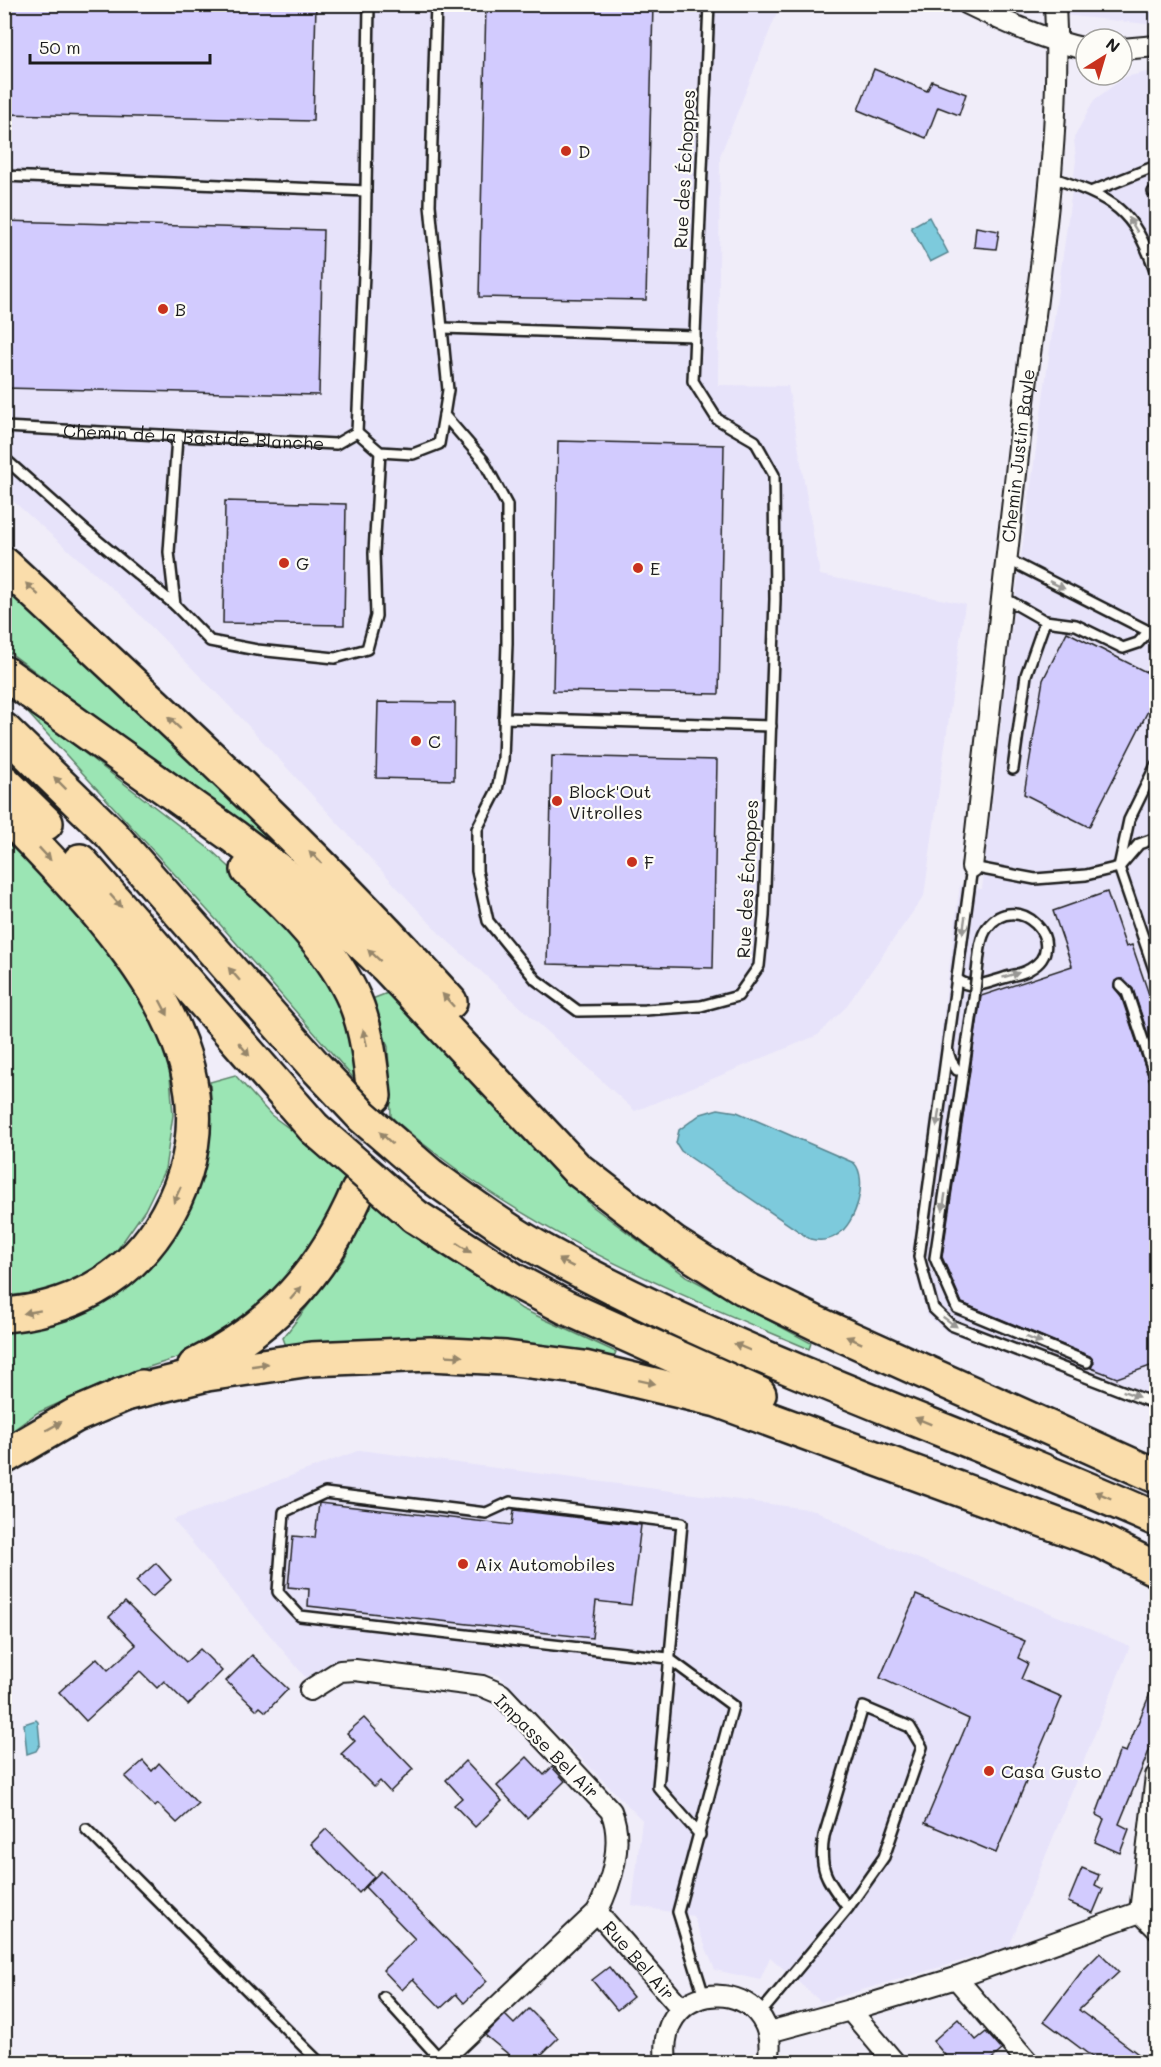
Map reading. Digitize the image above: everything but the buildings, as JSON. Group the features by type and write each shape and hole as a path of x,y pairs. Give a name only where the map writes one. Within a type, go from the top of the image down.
{"highway":[{"path":"4,564 289,830 345,886 455,1008 555,1125 673,1243"},
{"path":"4,673 233,836 312,896 387,967 568,1161 605,1193 673,1243 744,1288 1156,1476"},
{"path":"4,673 224,849 296,917 336,966 355,1002 367,1045 374,1096"},
{"path":"4,730 111,834 314,1065 362,1116 430,1175 510,1232 609,1285 741,1346 1156,1519"},
{"path":"4,782 51,829 153,942 315,1128 415,1216 514,1280 645,1344 1156,1567"},
{"path":"4,812 71,882 159,997 183,1050 190,1077 195,1122 194,1142 178,1194 151,1240 134,1262 111,1280 49,1309 4,1315"},
{"path":"4,1457 74,1416 193,1367 229,1349 268,1320 294,1296 317,1266 344,1222 358,1191"},
{"path":"121,1395 217,1372 310,1359 430,1354 506,1358 584,1368 717,1400 1098,1540"},
{"path":"886,1354 1156,1458"}],"street":[{"path":"968,4 1057,43 1074,47"},
{"name":"Chemin Justin Bayle","path":"972,867 1005,558 1051,177 1057,43 1055,4"},
{"path":"1134,47 1156,46"},
{"name":"Impasse Bel Air","path":"310,1690 340,1671 355,1670 482,1686 501,1694 610,1810 618,1827 608,1889 597,1912"},
{"path":"1140,1912 1156,1776"},
{"path":"440,2061 597,1912"},
{"name":"Rue Bel Air","path":"597,1912 681,2008"},
{"path":"1140,1912 1156,1928"},
{"path":"764,2024 850,2010 956,1978 1140,1912"},
{"path":"956,1978 1028,2062"},
{"path":"666,2062 664,2044 669,2025 681,2008 704,1996 724,1995 744,2001 764,2024 771,2049 768,2062"},
{"path":"850,2010 894,2062"}],"lane":[{"path":"369,4 366,191 357,432 380,452 413,454 439,444 447,390 430,205 436,4"},
{"name":"Rue des Échoppes","path":"444,415 483,460 507,505 503,760 497,790 477,829 477,871 488,921 536,980 578,1011 701,1006 738,996 759,966 764,916 775,599 774,475 755,441 717,419 693,381 709,4"},
{"path":"1093,191 1156,166"},
{"path":"4,176 366,191"},
{"path":"1051,177 1093,191 1125,212 1147,247 1156,273"},
{"path":"442,328 695,336"},
{"name":"Chemin de la Bastide Blanche","path":"4,427 336,444 357,432"},
{"path":"175,605 169,552 177,437"},
{"path":"4,458 86,531 175,605 210,641 257,650 335,658 367,649 376,616 374,554 380,452"},
{"path":"1001,596 1045,621 1076,625 1123,648 1138,643 1153,633 1005,558"},
{"path":"1013,769 1026,675 1045,621"},
{"path":"504,718 771,726"},
{"path":"1156,765 1129,820 1119,867 1156,975"},
{"path":"1156,838 1139,844 1119,867 1086,875 1035,879 972,867 919,1257 933,1308 951,1325 1156,1404"},
{"path":"957,979 964,985 974,987 1030,970 1040,961 1046,950 1044,935 1037,922 1024,915 1011,914 997,918 987,928 981,943 977,972 974,999 935,1258 957,1308 1087,1362"},
{"path":"1120,985 1128,992 1156,1079"},
{"path":"948,1050 957,1070"},
{"path":"1052,1365 1055,1354"},
{"path":"700,1834 658,1787 668,1658 682,1523 510,1502 486,1513 325,1493 284,1512 278,1592 300,1616 668,1658 733,1706 700,1834 678,1912 704,1996"},
{"path":"764,2024 848,1908 884,1857 921,1747 910,1727 863,1707 824,1836 821,1857 825,1876 848,1908"},
{"path":"86,1829 319,2062"},
{"path":"384,1996 440,2061"}],"shaded area":[{"path":"5,5 780,5 720,156 718,385 788,386 820,575 965,604 924,896 845,1008 818,1035 635,1111 440,934 242,719 125,600 5,494"},
{"path":"1006,5 1156,5 1156,25 1017,10"},
{"path":"1156,70 1156,1410 947,1332 927,1315 912,1259 960,885 982,889 1013,615 1076,161 1074,138 1094,100 1112,87 1134,87 1134,75"},
{"path":"360,1450 815,1510 868,1538 1130,1646 1009,1947 821,2002 770,1957 760,1980 715,1970 693,1916 632,1905 642,1820 499,1675 343,1657 306,1678 173,1520"}],"green space":[{"path":"4,580 355,910 5,649"},
{"path":"18,702 212,851 281,915 325,972 352,1041 356,1081 218,922"},
{"path":"4,831 83,919 146,1009 169,1063 173,1115 165,1169 145,1210 115,1253 75,1283 33,1293 5,1296"},
{"path":"398,989 524,1135 592,1206 686,1276 811,1343 809,1349 698,1302 592,1252 541,1224 442,1159 395,1120 391,1116 388,1047 372,999"},
{"path":"235,1075 271,1115 313,1146 347,1179 319,1240 279,1291 230,1330 186,1355 118,1377 37,1413 5,1436 4,1328 40,1324 73,1314 103,1300 130,1282 154,1259 174,1233 190,1202 202,1168 211,1132 210,1082"},
{"path":"373,1200 402,1224 522,1309 616,1352 612,1362 410,1344 286,1346 283,1338 344,1259"}],"water":[{"path":"929,217 948,253 930,262 911,227"},
{"path":"718,1109 737,1112 854,1163 860,1179 860,1190 855,1212 844,1229 834,1237 820,1240 810,1239 681,1151 676,1143 679,1130 701,1114"},
{"path":"36,1720 40,1744 36,1751 27,1754 24,1724"}],"tunnel":[{"path":"358,1191 368,1148 374,1098"}],"place":[{"name":"D","path":"566,151"},
{"name":"B","path":"163,309"},
{"name":"G","path":"284,563"},
{"name":"E","path":"638,568"},
{"name":"C","path":"416,741"},
{"name":"Block'Out Vitrolles","path":"557,801"},
{"name":"F","path":"632,862"},
{"name":"Aix Automobiles","path":"463,1564"},
{"name":"Casa Gusto","path":"989,1771"}]}
